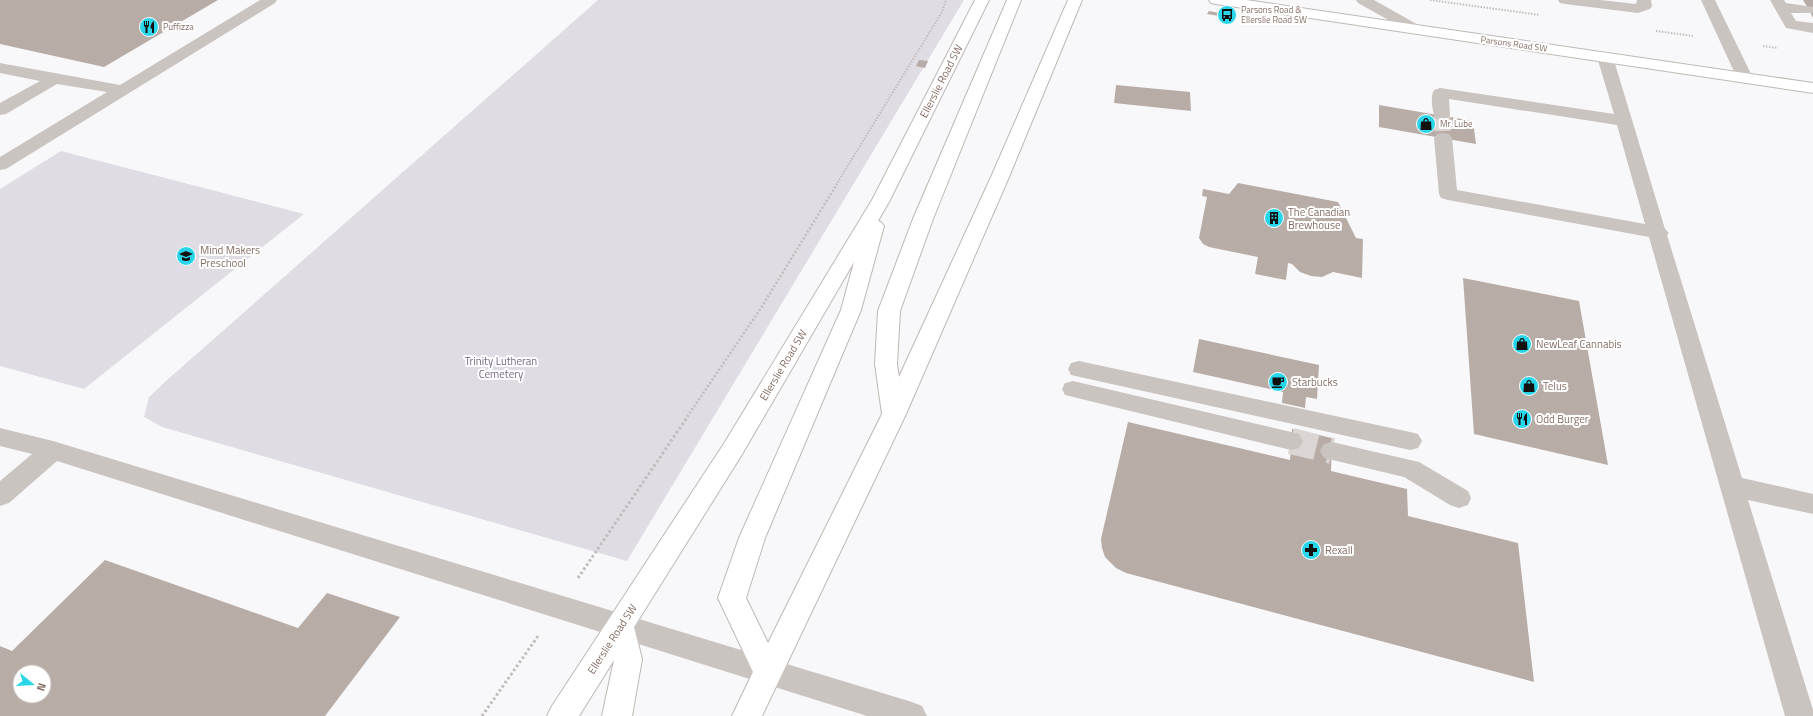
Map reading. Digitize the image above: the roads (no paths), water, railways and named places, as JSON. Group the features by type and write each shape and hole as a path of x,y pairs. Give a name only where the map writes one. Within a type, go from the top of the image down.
{"main road":[{"name":"Ellerslie Road SW","path":"562,716 733,449 881,200 982,0"},
{"path":"894,414 886,364 889,311 923,220 1014,0"},
{"path":"747,716 894,414 1000,177 1075,0"},
{"name":"Parsons Road SW","path":"1216,0 1813,88"},
{"path":"768,672 732,598 752,538 851,310 881,200"},
{"path":"617,716 628,659 620,626"}],"lane":[{"path":"0,165 270,0"},
{"path":"1363,0 1415,29"},
{"path":"1565,0 1638,9 1646,6 1644,0"},
{"path":"1708,0 1745,78"},
{"path":"1781,8 1811,15"},
{"path":"1781,8 1791,25 1813,28"},
{"path":"1605,57 1800,716"},
{"path":"0,68 123,90"},
{"path":"0,110 55,79"},
{"path":"1442,115 1440,92 1624,121"},
{"path":"1443,138 1448,194 1658,233"},
{"path":"1291,441 1076,379 1410,441"},
{"path":"0,438 53,450 912,716"},
{"path":"0,496 53,450"},
{"path":"1332,451 1410,469 1459,498"},
{"path":"1732,486 1813,504"}],"tunnel":[{"path":"1442,115 1443,138"},
{"path":"1291,441 1332,451"}],"place":[{"name":"Parsons Road & Ellerslie Road SW","path":"1227,15"},
{"name":"Puffizza","path":"149,27"},
{"name":"Mr. Lube","path":"1426,124"},
{"name":"The Canadian Brewhouse","path":"1274,218"},
{"name":"Mind Makers Preschool","path":"186,256"},
{"name":"NewLeaf Cannabis","path":"1522,344"},
{"name":"Starbucks","path":"1278,382"},
{"name":"Telus","path":"1529,386"},
{"name":"Odd Burger","path":"1522,419"},
{"name":"Rexall","path":"1311,550"}],"park label":[{"name":"Trinity Lutheran Cemetery","path":"501,367"}]}
